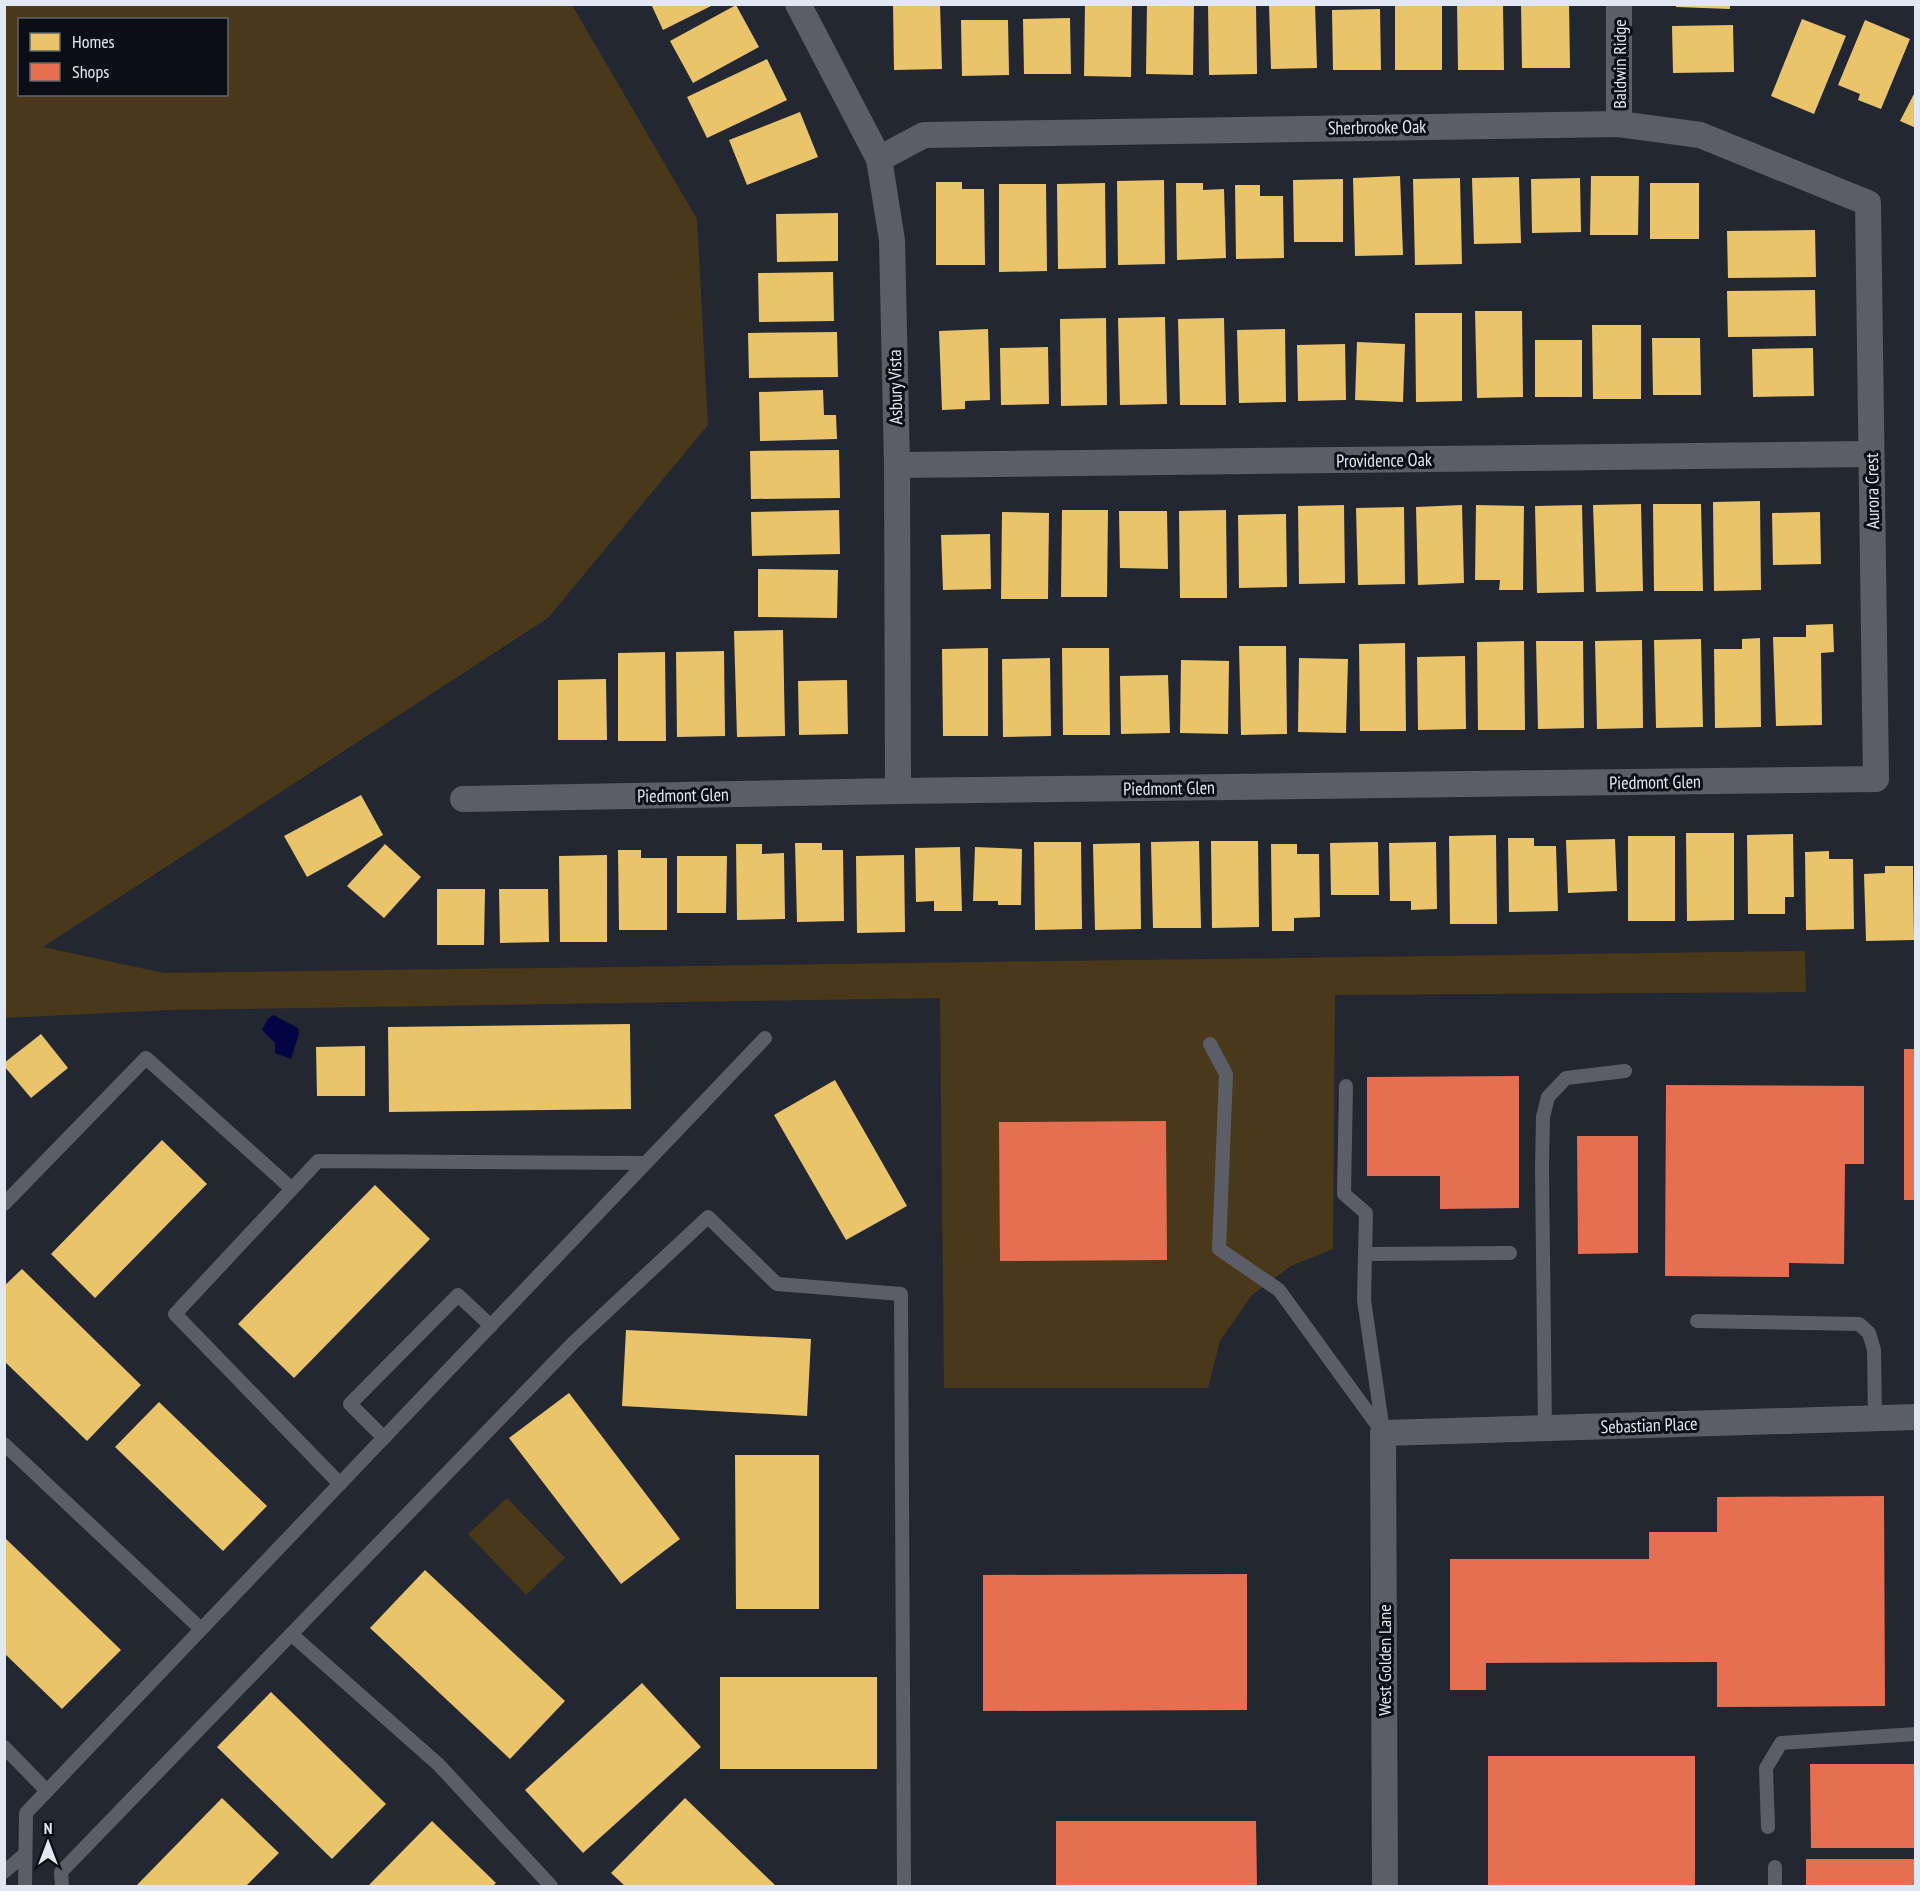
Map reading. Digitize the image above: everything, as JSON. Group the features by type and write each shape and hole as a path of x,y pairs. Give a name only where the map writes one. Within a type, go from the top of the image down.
{"street":[{"name":"Asbury Vista","path":"798,4 879,159 892,240 897,465 898,791"},
{"name":"Baldwin Ridge","path":"1619,4 1619,124"},
{"name":"Sherbrooke Oak","path":"879,159 924,135 1619,124 1700,135 1868,203"},
{"name":"Aurora Crest","path":"1868,203 1876,779"},
{"name":"Providence Oak","path":"897,465 1872,454"},
{"name":"Piedmont Glen","path":"463,799 898,791 1876,779"},
{"name":"Sebastian Place","path":"1383,1433 1916,1417"},
{"name":"West Golden Lane","path":"1383,1433 1385,1887"}],"lane":[{"path":"25,1887 26,1813 765,1038"},
{"path":"1210,1044 1226,1074 1219,1249 1279,1290 1383,1433"},
{"path":"4,1204 146,1058 292,1189"},
{"path":"1545,1428 1543,1117 1548,1097 1566,1078 1625,1071"},
{"path":"1346,1086 1344,1194 1366,1213 1364,1300 1383,1433"},
{"path":"340,1484 175,1314 318,1161 646,1163"},
{"path":"62,1887 61,1872 572,1344 708,1217 777,1284 901,1294 904,1887"},
{"path":"1365,1254 1510,1253"},
{"path":"384,1438 350,1404 458,1295 491,1326"},
{"path":"1697,1321 1859,1324 1869,1333 1874,1350 1875,1418"},
{"path":"4,1444 201,1629"},
{"path":"291,1634 439,1765 551,1887"},
{"path":"1768,1827 1766,1768 1781,1743 1916,1734"},
{"path":"4,1747 47,1791"},
{"path":"4,1872 25,1854"},
{"path":"1775,1867 1775,1887"}],"shaded area":[{"path":"4,5 572,5 697,219 708,425 548,618 43,947 164,973 1805,951 1806,992 1335,995 1333,1249 1291,1266 1252,1295 1220,1341 1208,1388 944,1388 940,998 169,1010 5,1018"},
{"path":"273,1015 298,1028 299,1034 291,1059 275,1053 275,1043 262,1030 267,1020"},
{"path":"507,1498 565,1558 526,1595 468,1534"}],"building: Homes":[{"path":"651,4 715,4 663,30"},
{"path":"893,4 940,4 942,69 894,70"},
{"path":"1085,4 1132,4 1131,77 1084,76"},
{"path":"1147,4 1194,4 1193,75 1146,74"},
{"path":"1208,4 1256,4 1257,74 1209,75"},
{"path":"1269,4 1315,4 1317,68 1271,69"},
{"path":"1395,4 1442,4 1442,70 1395,70"},
{"path":"1457,4 1503,4 1504,70 1458,70"},
{"path":"1521,4 1569,4 1570,68 1522,68"},
{"path":"1676,4 1730,4 1730,9 1676,7"},
{"path":"736,5 759,47 693,83 670,41"},
{"path":"1380,9 1381,70 1333,70 1332,10"},
{"path":"1070,18 1071,74 1024,74 1023,19"},
{"path":"1802,19 1846,36 1814,114 1771,96"},
{"path":"961,20 1008,20 1009,75 962,76"},
{"path":"1865,20 1910,39 1881,109 1858,100 1860,94 1838,85"},
{"path":"1733,25 1734,72 1673,73 1672,26"},
{"path":"767,59 787,100 707,138 687,97"},
{"path":"1916,90 1916,128 1900,121"},
{"path":"800,112 818,157 747,185 729,140"},
{"path":"1400,176 1403,255 1355,256 1353,178"},
{"path":"1591,176 1639,176 1638,235 1590,235"},
{"path":"1519,177 1521,243 1474,244 1472,178"},
{"path":"1460,178 1462,264 1415,265 1413,179"},
{"path":"1580,178 1581,232 1532,233 1531,179"},
{"path":"1343,179 1343,242 1294,242 1293,180"},
{"path":"1164,180 1165,264 1118,265 1117,181"},
{"path":"936,182 962,182 962,189 984,189 985,265 936,265"},
{"path":"1105,183 1106,268 1058,269 1057,184"},
{"path":"1176,183 1203,183 1203,190 1224,189 1226,258 1177,260"},
{"path":"1650,183 1699,183 1699,239 1650,239"},
{"path":"999,184 1046,184 1047,271 999,272"},
{"path":"1235,185 1260,185 1260,196 1283,196 1284,258 1236,259"},
{"path":"838,213 838,261 777,262 776,214"},
{"path":"1815,230 1816,277 1728,278 1727,231"},
{"path":"833,272 834,321 759,322 758,273"},
{"path":"1815,290 1816,336 1728,337 1727,291"},
{"path":"1475,311 1522,311 1523,397 1477,398"},
{"path":"1415,313 1462,313 1462,401 1416,402"},
{"path":"1165,317 1167,404 1120,405 1118,318"},
{"path":"1106,318 1107,405 1061,406 1060,319"},
{"path":"1224,318 1226,405 1180,405 1178,319"},
{"path":"1592,325 1641,325 1641,399 1593,399"},
{"path":"988,329 990,400 965,401 965,409 942,410 939,331"},
{"path":"1285,329 1286,402 1239,403 1237,330"},
{"path":"837,332 838,377 749,378 748,333"},
{"path":"1652,338 1700,338 1701,395 1653,395"},
{"path":"1535,340 1582,340 1582,397 1535,397"},
{"path":"1357,342 1405,344 1403,402 1355,400"},
{"path":"1345,344 1346,400 1298,401 1297,345"},
{"path":"1048,347 1049,404 1001,405 1000,348"},
{"path":"1813,348 1814,396 1753,397 1752,349"},
{"path":"823,390 824,415 836,415 837,439 760,441 759,392"},
{"path":"839,450 840,498 751,499 750,451"},
{"path":"1760,501 1761,590 1714,591 1713,502"},
{"path":"1641,504 1643,591 1596,592 1593,505"},
{"path":"1653,504 1701,504 1703,591 1654,591"},
{"path":"1344,505 1345,583 1299,584 1298,506"},
{"path":"1462,505 1464,583 1418,585 1416,507"},
{"path":"1476,505 1524,506 1523,590 1499,590 1500,580 1475,580"},
{"path":"1582,505 1584,592 1537,593 1535,506"},
{"path":"1404,507 1405,584 1358,585 1356,508"},
{"path":"839,510 840,554 752,556 751,512"},
{"path":"1062,510 1108,510 1107,597 1061,597"},
{"path":"1226,510 1227,598 1180,598 1179,511"},
{"path":"1119,511 1167,511 1168,569 1120,568"},
{"path":"1002,512 1049,513 1048,599 1001,599"},
{"path":"1820,512 1821,564 1773,565 1772,513"},
{"path":"1286,514 1287,587 1239,588 1238,515"},
{"path":"990,534 991,589 943,590 941,535"},
{"path":"758,569 838,570 837,618 758,617"},
{"path":"1833,624 1834,652 1821,653 1822,725 1776,726 1773,637 1806,637 1806,625"},
{"path":"783,630 785,736 737,737 734,631"},
{"path":"1760,638 1761,727 1715,728 1714,649 1742,649 1742,639"},
{"path":"1701,639 1703,727 1656,728 1654,640"},
{"path":"1642,640 1643,728 1597,729 1595,641"},
{"path":"1524,641 1525,730 1478,730 1477,642"},
{"path":"1536,641 1583,641 1584,728 1538,729"},
{"path":"1405,643 1406,731 1360,731 1359,644"},
{"path":"1239,646 1286,646 1287,734 1241,735"},
{"path":"988,648 988,736 943,736 942,649"},
{"path":"1062,648 1109,648 1110,735 1063,735"},
{"path":"724,651 725,736 677,737 676,652"},
{"path":"665,652 666,741 618,741 618,653"},
{"path":"1465,656 1466,729 1418,730 1417,657"},
{"path":"1050,658 1051,736 1003,737 1002,659"},
{"path":"1299,658 1348,659 1346,733 1298,732"},
{"path":"1181,660 1229,661 1228,734 1180,733"},
{"path":"1168,675 1170,733 1121,734 1120,676"},
{"path":"606,679 607,740 558,740 558,680"},
{"path":"847,680 848,734 799,735 798,681"},
{"path":"361,795 383,835 307,877 284,836"},
{"path":"1686,833 1734,833 1734,920 1687,921"},
{"path":"1793,834 1794,897 1785,897 1785,914 1748,914 1747,835"},
{"path":"1496,835 1497,924 1450,924 1449,836"},
{"path":"1628,836 1675,836 1675,921 1628,921"},
{"path":"1508,838 1534,838 1534,846 1556,846 1558,911 1509,912"},
{"path":"1615,839 1617,891 1568,893 1566,840"},
{"path":"1199,841 1201,928 1153,928 1151,842"},
{"path":"1211,841 1258,841 1259,927 1212,928"},
{"path":"1034,842 1081,842 1082,929 1035,930"},
{"path":"1378,842 1379,895 1331,895 1330,843"},
{"path":"1436,842 1437,909 1411,910 1411,901 1390,901 1389,843"},
{"path":"795,843 822,843 822,850 843,850 844,921 797,922"},
{"path":"1140,843 1141,929 1095,930 1093,844"},
{"path":"385,844 421,877 384,918 347,886"},
{"path":"736,844 762,844 762,854 784,853 785,919 737,920"},
{"path":"1271,844 1297,844 1297,854 1319,854 1320,917 1294,918 1294,931 1272,931"},
{"path":"960,847 962,911 934,911 934,901 916,902 915,848"},
{"path":"975,847 1022,849 1021,905 998,905 998,901 973,901"},
{"path":"618,850 641,850 641,858 667,858 667,930 619,930"},
{"path":"1829,851 1829,859 1853,859 1854,929 1806,930 1805,852"},
{"path":"607,855 607,942 560,942 559,856"},
{"path":"904,855 905,932 857,933 856,856"},
{"path":"677,856 727,856 726,913 677,913"},
{"path":"1885,866 1913,866 1914,940 1866,941 1864,874 1885,873"},
{"path":"437,889 485,889 484,945 437,945"},
{"path":"499,889 548,889 549,942 500,943"},
{"path":"630,1024 631,1109 389,1112 388,1027"},
{"path":"41,1034 68,1068 31,1098 4,1066 4,1063"},
{"path":"365,1046 365,1096 317,1096 316,1047"},
{"path":"835,1080 907,1206 846,1240 774,1115"},
{"path":"162,1140 207,1184 95,1298 51,1254"},
{"path":"375,1185 430,1239 294,1378 238,1324"},
{"path":"22,1269 141,1385 87,1441 4,1361 4,1286"},
{"path":"626,1330 811,1339 807,1416 622,1406"},
{"path":"569,1393 680,1539 621,1584 509,1438"},
{"path":"159,1402 267,1506 223,1551 115,1447"},
{"path":"735,1455 819,1455 819,1609 736,1609"},
{"path":"4,1537 121,1650 62,1709 4,1653"},
{"path":"425,1570 565,1701 510,1759 370,1628"},
{"path":"720,1677 877,1677 877,1769 720,1769"},
{"path":"642,1683 701,1747 583,1853 525,1790"},
{"path":"271,1692 386,1804 332,1859 217,1747"},
{"path":"222,1798 279,1853 246,1886 136,1886"},
{"path":"685,1798 776,1886 625,1886 611,1873"},
{"path":"432,1821 496,1883 493,1886 368,1886"}],"building: Shops":[{"path":"1904,1049 1916,1049 1916,1200 1904,1200"},
{"path":"1519,1076 1519,1208 1440,1209 1440,1176 1367,1176 1367,1077"},
{"path":"1666,1085 1864,1086 1864,1164 1845,1164 1844,1264 1789,1263 1789,1277 1665,1276"},
{"path":"1166,1121 1167,1260 1000,1261 999,1122"},
{"path":"1577,1136 1638,1136 1638,1253 1578,1254"},
{"path":"1884,1496 1885,1706 1717,1707 1717,1662 1486,1663 1486,1690 1450,1690 1450,1559 1649,1559 1649,1532 1717,1532 1717,1497"},
{"path":"1247,1574 1247,1710 983,1711 983,1575"},
{"path":"1488,1756 1695,1756 1695,1886 1488,1886"},
{"path":"1810,1764 1916,1764 1916,1848 1811,1848"},
{"path":"1056,1821 1256,1821 1257,1886 1056,1886"},
{"path":"1806,1859 1916,1859 1916,1886 1806,1886"}]}
